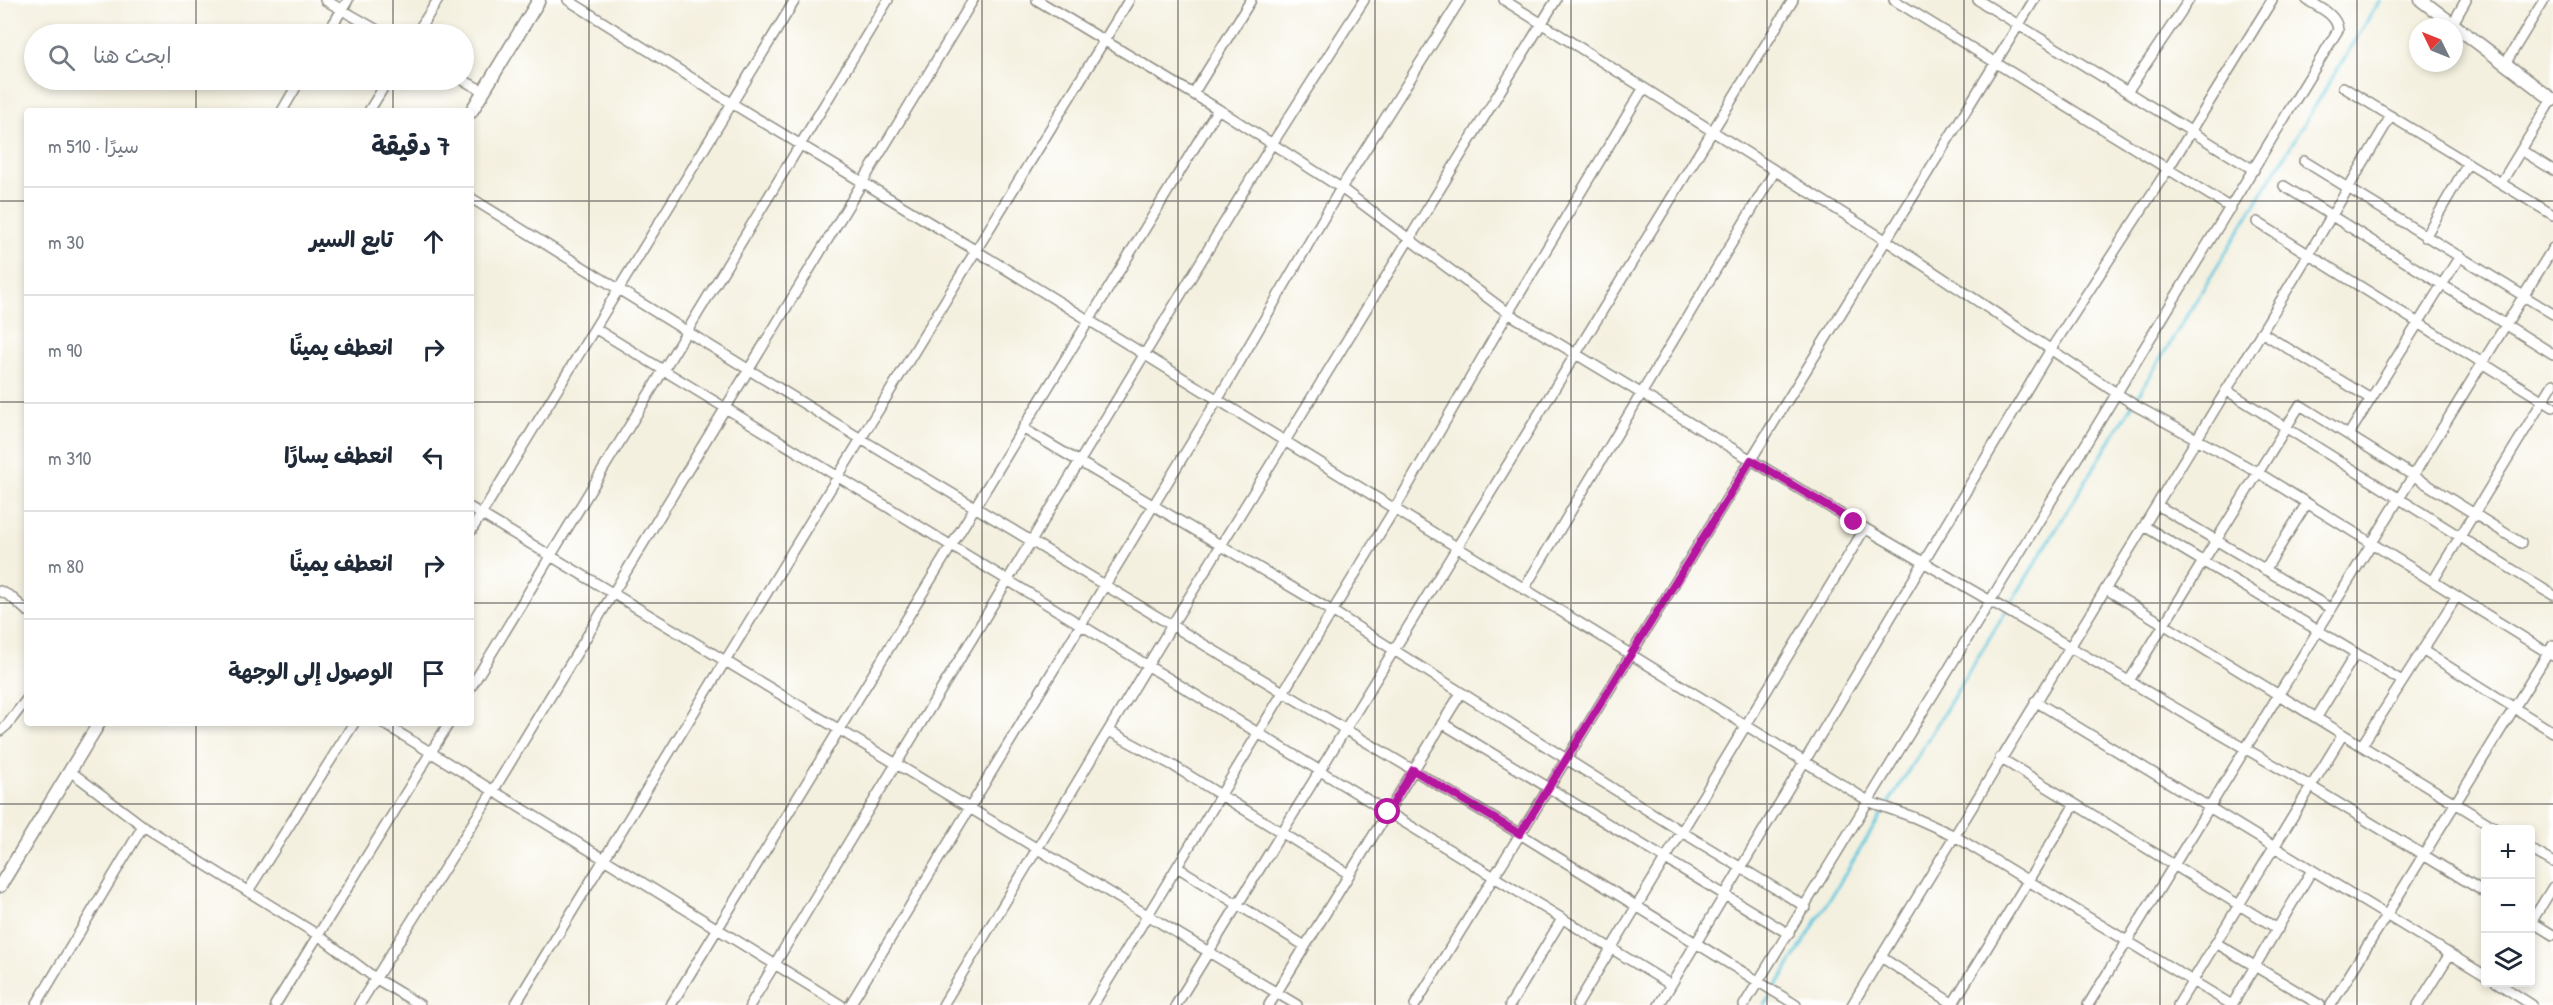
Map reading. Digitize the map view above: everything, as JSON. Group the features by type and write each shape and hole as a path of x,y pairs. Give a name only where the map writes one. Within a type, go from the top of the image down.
{"street":[{"path":"325,0 366,24"},
{"path":"333,24 348,0"},
{"path":"422,24 438,0"},
{"path":"473,108 539,0"},
{"path":"568,0 733,104 1218,399 1394,510 1870,802 1913,817 1953,835 2232,1005 2312,870"},
{"path":"474,526 795,0"},
{"path":"474,682 888,0"},
{"path":"359,1005 493,791 611,593 973,0"},
{"path":"1037,0 1218,109 1341,188 1508,313 1865,528 2244,747 2481,890"},
{"path":"516,1005 1129,0"},
{"path":"1193,94 1251,0"},
{"path":"750,1005 1272,144 1364,0"},
{"path":"850,1005 1151,505 1218,399 1341,188 1460,0"},
{"path":"1504,0 1887,241 2136,406 2257,472 2457,596 2551,651 2331,1005"},
{"path":"943,1005 1172,625 1556,0"},
{"path":"1176,1005 1793,0"},
{"path":"1894,0 2231,208"},
{"path":"1978,0 2254,170"},
{"path":"1415,1005 2034,0"},
{"path":"2127,92 2189,0"},
{"path":"1659,1005 2051,349 2168,169 2272,0"},
{"path":"1744,1005 1870,802 2337,30 2337,23 2333,16 2307,0"},
{"path":"2421,0 2443,18"},
{"path":"2456,18 2466,0"},
{"path":"2505,64 2544,0"},
{"path":"2463,33 2552,100 2501,183"},
{"path":"474,86 483,91"},
{"path":"2343,87 2553,215"},
{"path":"1093,1005 1394,510 1508,313 1643,89"},
{"path":"284,108 294,90"},
{"path":"371,108 382,90"},
{"path":"671,1005 1218,109"},
{"path":"1852,1005 2391,116"},
{"path":"2521,150 2553,170"},
{"path":"2304,160 2425,237 2553,314"},
{"path":"2425,237 2468,163"},
{"path":"1524,589 1775,171"},
{"path":"2284,186 2553,354"},
{"path":"474,200 1030,542 1105,584 1520,834 1635,908 1695,942 1796,1005"},
{"path":"2258,222 2553,407"},
{"path":"2091,1004 2244,747 2553,248"},
{"path":"2349,434 2460,256"},
{"path":"596,329 1321,769 1671,985"},
{"path":"2261,332 2371,399"},
{"path":"2433,581 2553,384"},
{"path":"2226,390 2553,595"},
{"path":"2129,681 2297,406 2303,404 2521,543"},
{"path":"1024,429 1332,611 1682,832 1806,907"},
{"path":"2265,570 2307,502"},
{"path":"2157,505 2330,608"},
{"path":"474,510 1297,1005"},
{"path":"2144,526 2402,681"},
{"path":"1577,1005 1865,528"},
{"path":"2106,589 2491,825"},
{"path":"0,591 10,596 24,608"},
{"path":"2362,745 2457,596"},
{"path":"2422,650 2553,732"},
{"path":"2317,717 2356,653"},
{"path":"1269,1005 1461,693"},
{"path":"2035,701 2481,973"},
{"path":"0,731 7,726 24,703"},
{"path":"1442,723 1789,933"},
{"path":"0,886 97,726"},
{"path":"248,891 352,726"},
{"path":"388,726 841,1005"},
{"path":"275,1005 447,726"},
{"path":"1109,731 1221,795 1349,873"},
{"path":"2178,1005 2343,734"},
{"path":"2000,758 2278,929"},
{"path":"70,771 143,826 318,935 375,978 420,1005"},
{"path":"1881,957 1953,1005 2075,804"},
{"path":"36,1005 143,826"},
{"path":"2535,852 2553,862"},
{"path":"1177,867 1305,946"},
{"path":"2535,916 2553,887"},
{"path":"1510,1005 1562,919"},
{"path":"2535,924 2553,935"},
{"path":"2216,943 2320,1005"},
{"path":"2418,1005 2450,954"},
{"path":"2504,987 2532,1005"}],"waterway":[{"path":"1765,1005 2380,0"}],"route":[{"path":"1388,812 1413,770 1520,834 1751,460 1854,522"}]}
